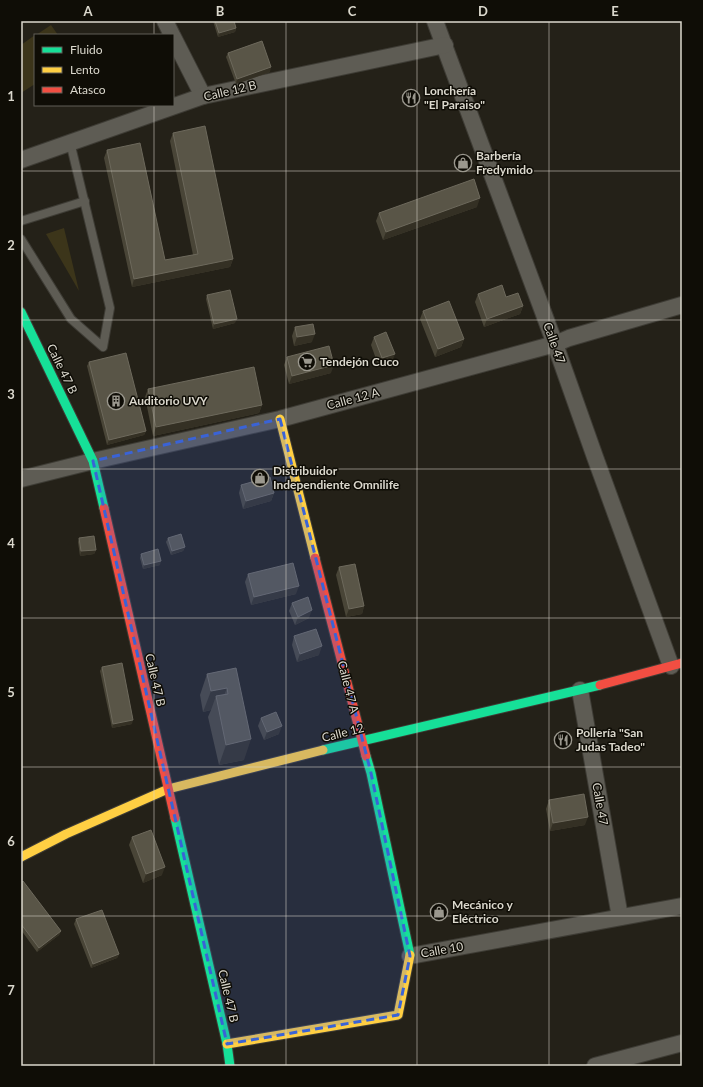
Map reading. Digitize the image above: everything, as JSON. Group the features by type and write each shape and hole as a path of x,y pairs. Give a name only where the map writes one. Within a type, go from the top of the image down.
{"street":[{"path":"165,21 171,34"},
{"name":"Calle 47","path":"435,21 555,344 595,457 677,664"},
{"path":"174,40 203,96"},
{"name":"Calle 12 B","path":"21,160 203,96 445,45"},
{"name":"Calle 12 A","path":"21,479 92,461 280,419 555,344 569,338 682,305"},
{"name":"Calle 47 B","path":"21,312 92,461 227,1044 230,1066"},
{"name":"Calle 47 A","path":"280,419 361,740 371,773 410,956"},
{"name":"Calle 12","path":"21,857 66,834 168,789 361,740 580,690 677,664"},
{"name":"Calle 47","path":"580,690 620,918"},
{"name":"Calle 10","path":"227,1044 398,1014 410,956 682,906"},
{"path":"595,1066 682,1043"}],"lane":[{"path":"21,239 71,319 103,347 110,308 70,142"},
{"path":"21,221 85,202"}],"highlighted area":[{"path":"280,419 371,773 410,956 398,1015 227,1044 93,461"}],"shaded area":[{"path":"51,25 57,34 38,34"},
{"path":"34,36 34,85 21,93 21,45"},
{"path":"64,228 79,291 46,234"}],"building":[{"path":"215,21 234,21 236,28 219,33"},
{"path":"262,41 271,67 237,79 228,53"},
{"path":"205,126 233,259 134,279 107,150 140,143 165,260 198,254 173,133"},
{"path":"474,179 480,198 386,232 379,213"},
{"path":"502,285 506,297 518,293 523,306 487,319 478,294"},
{"path":"230,290 237,319 214,324 207,295"},
{"path":"449,301 464,339 438,349 423,311"},
{"path":"313,324 315,334 297,337 295,327"},
{"path":"386,332 395,354 382,358 374,337"},
{"path":"329,346 334,365 292,376 287,357"},
{"name":"Auditorio UVY","path":"126,353 146,431 109,440 89,362"},
{"path":"254,367 262,405 156,427 148,389"},
{"path":"270,477 274,493 246,501 241,485"},
{"path":"181,534 185,547 172,551 168,538"},
{"path":"94,536 96,550 81,551 79,538"},
{"path":"158,549 161,561 144,565 141,554"},
{"path":"293,563 299,586 254,597 248,574"},
{"path":"355,564 364,606 349,609 339,567"},
{"path":"308,597 312,610 298,617 292,603"},
{"path":"316,629 322,646 300,654 294,636"},
{"path":"122,663 133,720 113,724 102,667"},
{"path":"236,668 251,739 226,745 216,696 228,694 227,688 211,691 207,674"},
{"path":"276,712 282,726 267,732 261,718"},
{"path":"584,794 588,817 553,823 549,800"},
{"path":"151,830 165,867 146,874 132,837"},
{"path":"23,881 61,931 39,948 21,924 21,883"},
{"path":"102,910 119,954 93,964 76,919"}],"traffic: fast":[{"path":"21,312 93,461 104,508"},
{"path":"323,750 600,685"},
{"path":"366,756 371,773 410,955"},
{"path":"175,818 227,1044 230,1066"}],"traffic: slow":[{"path":"280,419 315,558"},
{"path":"21,857 66,834 168,789 323,750"},
{"path":"227,1044 398,1015 410,955"}],"traffic: jam":[{"path":"104,508 175,818"},
{"path":"315,558 366,756"},
{"path":"600,685 682,663"}],"place":[{"name":"Lonchería \"El Paraiso\"","path":"411,98"},
{"name":"Barbería Fredymido","path":"463,163"},
{"name":"Tendejón Cuco","path":"307,362"},
{"name":"Auditorio UVY","path":"116,401"},
{"name":"Distribuidor Independiente Omnilife","path":"260,478"},
{"name":"Pollería \"San Judas Tadeo\"","path":"563,740"},
{"name":"Mecánico y Eléctrico","path":"439,912"}]}
